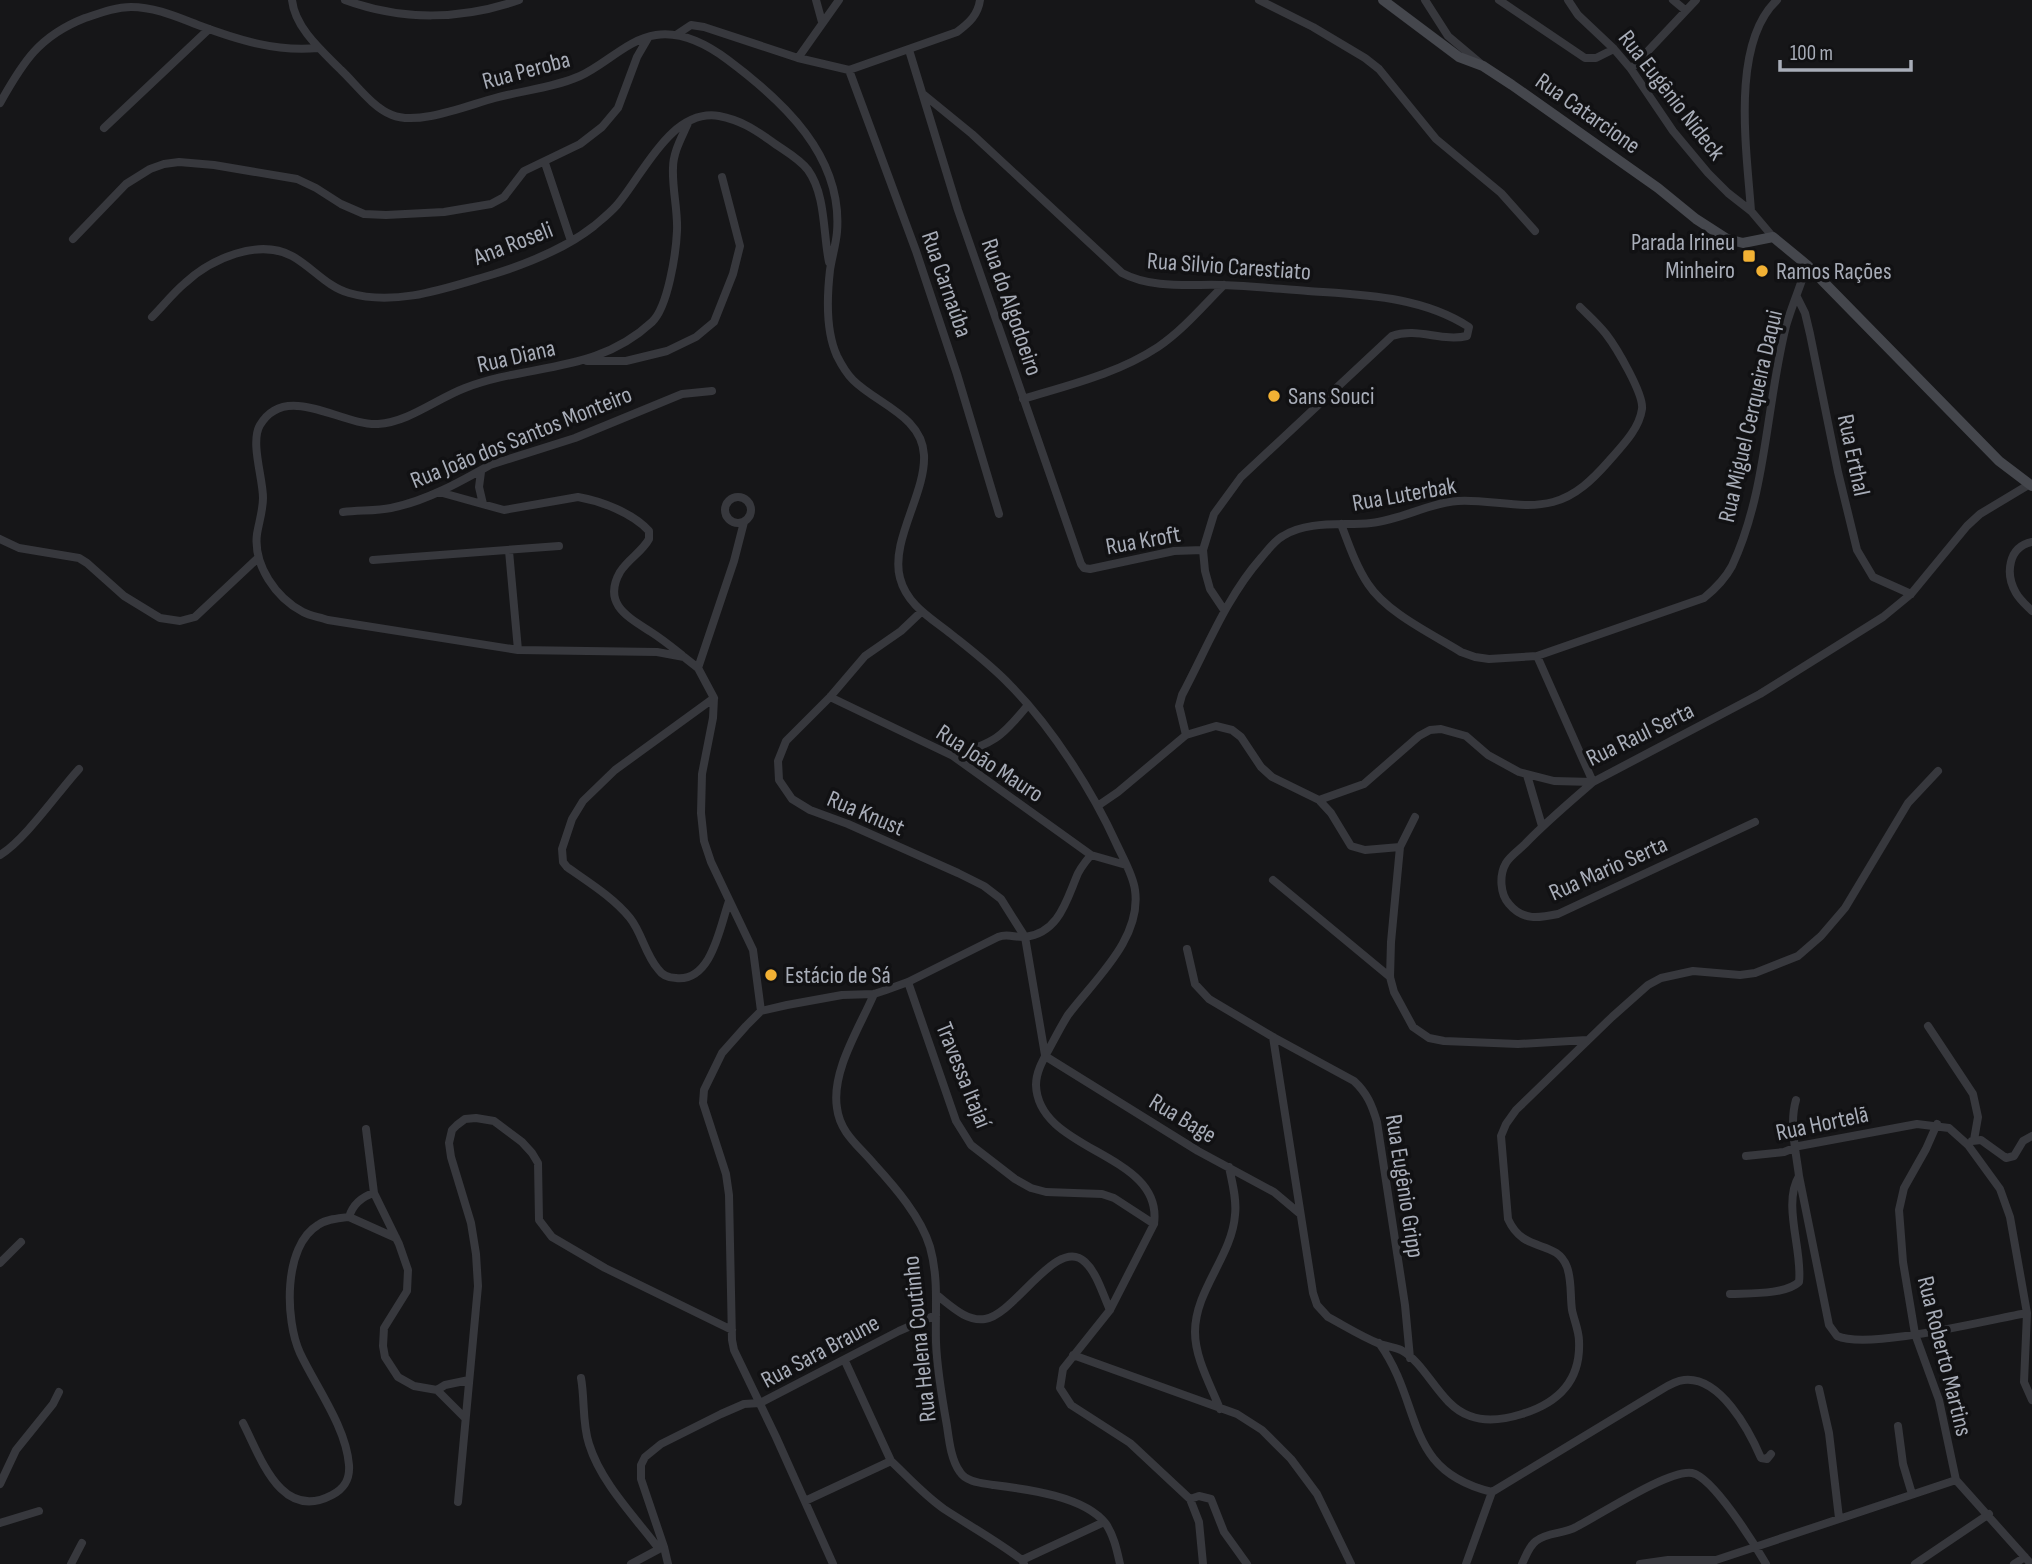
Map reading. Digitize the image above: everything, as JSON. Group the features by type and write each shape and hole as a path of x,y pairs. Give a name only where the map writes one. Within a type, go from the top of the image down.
{"street":[{"name":"Rua Peroba","path":"292,0 295,16 318,48 379,108 405,118 455,109 569,80 649,36 676,35 706,46 747,74 778,102 821,153 836,197 837,231 830,269"},
{"path":"345,0 368,8 414,16 473,13 519,0"},
{"path":"816,0 822,22"},
{"path":"797,58 839,0"},
{"path":"676,35 684,28 697,26 797,58 849,70 957,32 979,11 980,0"},
{"path":"1259,0 1313,27 1379,69 1436,139 1501,193 1535,231"},
{"name":"Rua Catarcione","path":"1383,0 1459,57 1483,66 1727,239 1743,243 1773,237"},
{"path":"1425,0 1448,36 1483,66"},
{"path":"1499,0 1585,58 1596,58 1614,49"},
{"name":"Rua Eugênio Nideck","path":"1567,0 1578,15 1631,69 1673,131 1708,173 1751,211 1773,237"},
{"path":"1674,0 1685,10"},
{"path":"1631,69 1696,0"},
{"path":"1751,211 1746,80 1757,33 1773,3"},
{"path":"0,103 32,51 50,35 113,9 132,7 168,14 242,41 298,50 318,48"},
{"path":"104,128 209,29"},
{"path":"73,239 126,184 164,164 179,162 297,179 364,214 444,212 491,204 503,197 524,171 545,163 590,137 618,108 637,57 649,36"},
{"name":"Rua do Algodoeiro","path":"909,50 958,210 1023,399 1081,564 1090,569"},
{"name":"Rua Carnaúba","path":"849,70 916,251 999,514"},
{"name":"Rua Silvio Carestiato","path":"923,94 972,134 1122,272 1142,282 1383,296 1410,302 1455,320 1469,329 1467,336 1459,338 1412,332 1399,334 1385,341 1241,477 1214,513 1203,550"},
{"path":"688,123 694,118 711,116 745,123 801,163 809,172 820,199 830,269 828,298 833,347 852,379 902,415 922,443 922,472 903,537 899,565 900,578 908,596 921,612 990,667 1028,705 1099,805 1135,886 1136,903 1130,928 1119,950 1063,1022 1045,1056 1036,1088 1050,1117 1064,1132 1123,1167 1143,1185 1154,1205 1154,1224 1110,1310 1073,1355 1060,1379 1064,1396 1071,1405 1130,1443 1190,1499 1199,1522 1203,1564"},
{"name":"Ana Roseli","path":"152,317 186,281 221,259 260,250 282,252 293,257 348,293 395,297 437,290 515,267 571,241 592,228 616,206 660,145 688,123"},
{"name":"Rua Diana","path":"258,558 257,535 263,496 258,432 260,424 272,412 283,406 296,404 358,422 390,422 466,387 584,361 623,343 655,319 670,277 677,231 674,159 688,123"},
{"path":"545,163 571,241"},
{"path":"584,361 626,361 667,351 696,337 714,322 733,274 740,246 722,177"},
{"path":"1773,237 1807,265 1999,461 2031,485"},
{"name":"Rua Miguel Cerqueira Daqui","path":"1341,524 1369,586 1394,610 1461,652 1475,657 1489,659 1537,656 1704,598 1717,587 1731,567 1752,505 1787,325 1807,265"},
{"path":"1023,399 1101,375 1138,359 1181,329 1224,285"},
{"name":"Rua Erthal","path":"1797,297 1805,313 1810,334 1857,550 1873,577 1911,594"},
{"name":"Rua Luterbak","path":"1186,735 1181,716 1182,695 1241,581 1280,538 1296,530 1379,522 1458,501 1538,504 1553,502 1583,487 1627,440 1643,407 1641,397 1615,348 1600,327 1580,307"},
{"name":"Rua João dos Santos Monteiro","path":"343,512 389,508 439,492 490,465 575,438 682,394 712,391"},
{"path":"481,472 479,487 486,505"},
{"name":"Rua Raul Serta","path":"1320,800 1364,784 1419,736 1430,730 1441,729 1466,736 1504,765 1527,775 1554,781 1593,782 1760,694 1883,617 1911,594 1980,514 2031,485"},
{"path":"439,492 504,510 578,496 602,504 646,527 650,534 647,543 619,574 615,584 615,596 618,608 629,618 698,668 713,698 713,718 702,774 701,813 704,841 753,950 761,1011 821,998 874,994 908,982 1002,935 1025,937 1052,924 1061,915 1076,875 1091,855"},
{"path":"698,668 734,561 744,522"},
{"path":"0,539 19,548 79,558 97,570 135,605 170,621 188,621 195,617 258,558 274,587 288,602 304,612 340,622 518,650 657,652 684,657"},
{"path":"2032,542 2025,543 2016,550 2010,563 2016,593 2032,611"},
{"path":"373,560 559,546"},
{"path":"1203,550 1210,589 1224,610"},
{"name":"Rua Kroft","path":"1090,569 1174,551 1203,550"},
{"path":"509,551 518,650"},
{"name":"Rua Knust","path":"921,612 901,631 865,656 830,697 786,741 778,761 779,780 792,799 810,810 848,824 984,886 1001,898 1025,937 1045,1056"},
{"path":"1537,656 1593,782"},
{"name":"Rua João Mauro","path":"830,697 953,756 1091,855 1126,865"},
{"path":"713,698 615,771 583,801 572,819 562,855 567,867 628,915 640,932 655,966 661,973 672,978 682,979 696,974 708,962 729,901"},
{"path":"953,756 994,741 1005,733 1028,705"},
{"path":"1099,805 1186,735 1207,728 1224,727 1241,737 1261,767 1272,777 1320,800 1351,846 1365,850 1400,847"},
{"path":"0,855 27,830 79,769"},
{"path":"1273,1037 1299,1213 1317,1305 1328,1317 1379,1343 1400,1350 1458,1411 1483,1419 1510,1418 1539,1409 1560,1396 1572,1378 1579,1357 1579,1338 1572,1310 1567,1267 1561,1256 1555,1251 1527,1242 1513,1230 1508,1219 1502,1136 1506,1124 1516,1110 1587,1040 1637,995 1661,978 1693,971 1740,975 1755,973 1798,956 1821,936 1845,908 1908,803 1938,771"},
{"path":"1527,775 1542,826"},
{"name":"Rua Mario Serta","path":"1593,782 1542,826 1506,863 1502,889 1506,901 1521,914 1530,918 1558,914 1755,822"},
{"path":"1415,817 1400,847 1391,942 1391,977 1403,1011 1413,1027 1429,1038 1453,1042 1518,1044 1587,1040"},
{"path":"1273,880 1391,977"},
{"name":"Rua Eugênio Gripp","path":"1187,949 1192,975 1201,993 1273,1037 1354,1081 1364,1090 1377,1122 1405,1305 1410,1358"},
{"name":"Travessa Itajaí","path":"908,982 956,1121 971,1145 1031,1188 1046,1192 1102,1194 1114,1198 1154,1224"},
{"name":"Rua Helena Coutinho","path":"874,994 841,1068 835,1089 838,1116 845,1131 874,1163 919,1222 929,1245 938,1296 936,1315 939,1379 950,1443 958,1469 962,1475 981,1483 1030,1489 1064,1499 1082,1506 1104,1522"},
{"name":"Rua Sara Braune","path":"761,1011 722,1053 704,1090 703,1103 726,1174 729,1195 734,1350 832,1564"},
{"path":"1928,1026 1973,1094 1978,1117 1971,1142"},
{"name":"Rua Bage","path":"1045,1056 1198,1151 1274,1192 1299,1213"},
{"path":"1796,1100 1795,1148 1799,1176 1833,1332 1843,1339 1857,1341 1915,1334 2027,1313"},
{"path":"458,1502 478,1286 471,1223 449,1143 452,1130 465,1119 485,1118 495,1121 523,1142 532,1153 538,1171 539,1220 552,1237 605,1268 732,1330"},
{"path":"1937,1124 1954,1130 1971,1142 2006,1204 2023,1282 2027,1313 2023,1370 2031,1395"},
{"name":"Rua Hortelã","path":"1746,1156 1784,1152 1905,1125 1937,1124"},
{"name":"Rua Roberto Martins","path":"1937,1124 1903,1188 1899,1210 1903,1262 1915,1334 1939,1400 1956,1480"},
{"path":"366,1129 374,1193 405,1258 409,1280 402,1302 384,1328 385,1357 393,1371 409,1384 437,1390 465,1418"},
{"path":"1971,1142 1981,1140 2006,1158 2014,1156 2023,1142 2032,1136"},
{"path":"1223,1409 1201,1362 1195,1328 1205,1294 1233,1224 1235,1205 1228,1167"},
{"path":"1730,1294 1785,1289 1799,1282 1794,1209 1795,1184 1799,1176"},
{"path":"349,1217 355,1204 374,1193"},
{"path":"243,1423 273,1481 287,1495 306,1502 316,1501 345,1485 349,1475 349,1463 345,1443 299,1352 291,1311 290,1286 297,1251 302,1240 317,1225 349,1217 396,1238"},
{"path":"0,1263 21,1242"},
{"path":"938,1296 957,1311 971,1318 984,1320 996,1316 1057,1260 1068,1255 1078,1256 1086,1262 1110,1310"},
{"name":"Rua Sara Braune","path":"760,1403 899,1331 936,1315"},
{"path":"1379,1343 1397,1371 1423,1444 1437,1464 1457,1481 1492,1492"},
{"path":"1073,1355 1223,1409 1245,1418 1262,1430 1291,1459 1317,1494 1351,1564"},
{"path":"845,1361 891,1461 942,1507 993,1538 1023,1562 1104,1522 1115,1544 1120,1564"},
{"path":"581,1378 587,1438 593,1455 614,1489 662,1548"},
{"path":"437,1390 445,1385 469,1380"},
{"path":"1466,1564 1492,1492 1654,1394 1682,1380 1697,1382 1719,1395 1746,1425 1761,1458 1767,1459 1770,1454"},
{"path":"1819,1388 1829,1433 1839,1518"},
{"path":"0,1484 16,1450 53,1404 59,1392"},
{"path":"667,1564 640,1479 641,1465 645,1457 661,1444 721,1414 744,1404 760,1403"},
{"path":"1898,1426 1904,1470 1912,1494"},
{"path":"805,1502 891,1461"},
{"path":"1522,1564 1534,1543 1540,1539 1572,1529 1649,1486 1690,1473 1703,1479 1716,1492 1766,1564"},
{"path":"1640,1564 1668,1560 1716,1560 1956,1480 2028,1561 2014,1564"},
{"path":"1190,1499 1199,1496 1211,1499 1224,1532 1247,1564"},
{"path":"0,1523 40,1511"},
{"path":"1915,1564 1989,1514"},
{"path":"71,1564 82,1543"},
{"path":"631,1564 662,1548"}],"place":[{"name":"Parada Irineu Minheiro","path":"1749,256"},
{"name":"Ramos Rações","path":"1762,271"},
{"name":"Sans Souci","path":"1274,396"},
{"name":"Estácio de Sá","path":"771,975"}]}
